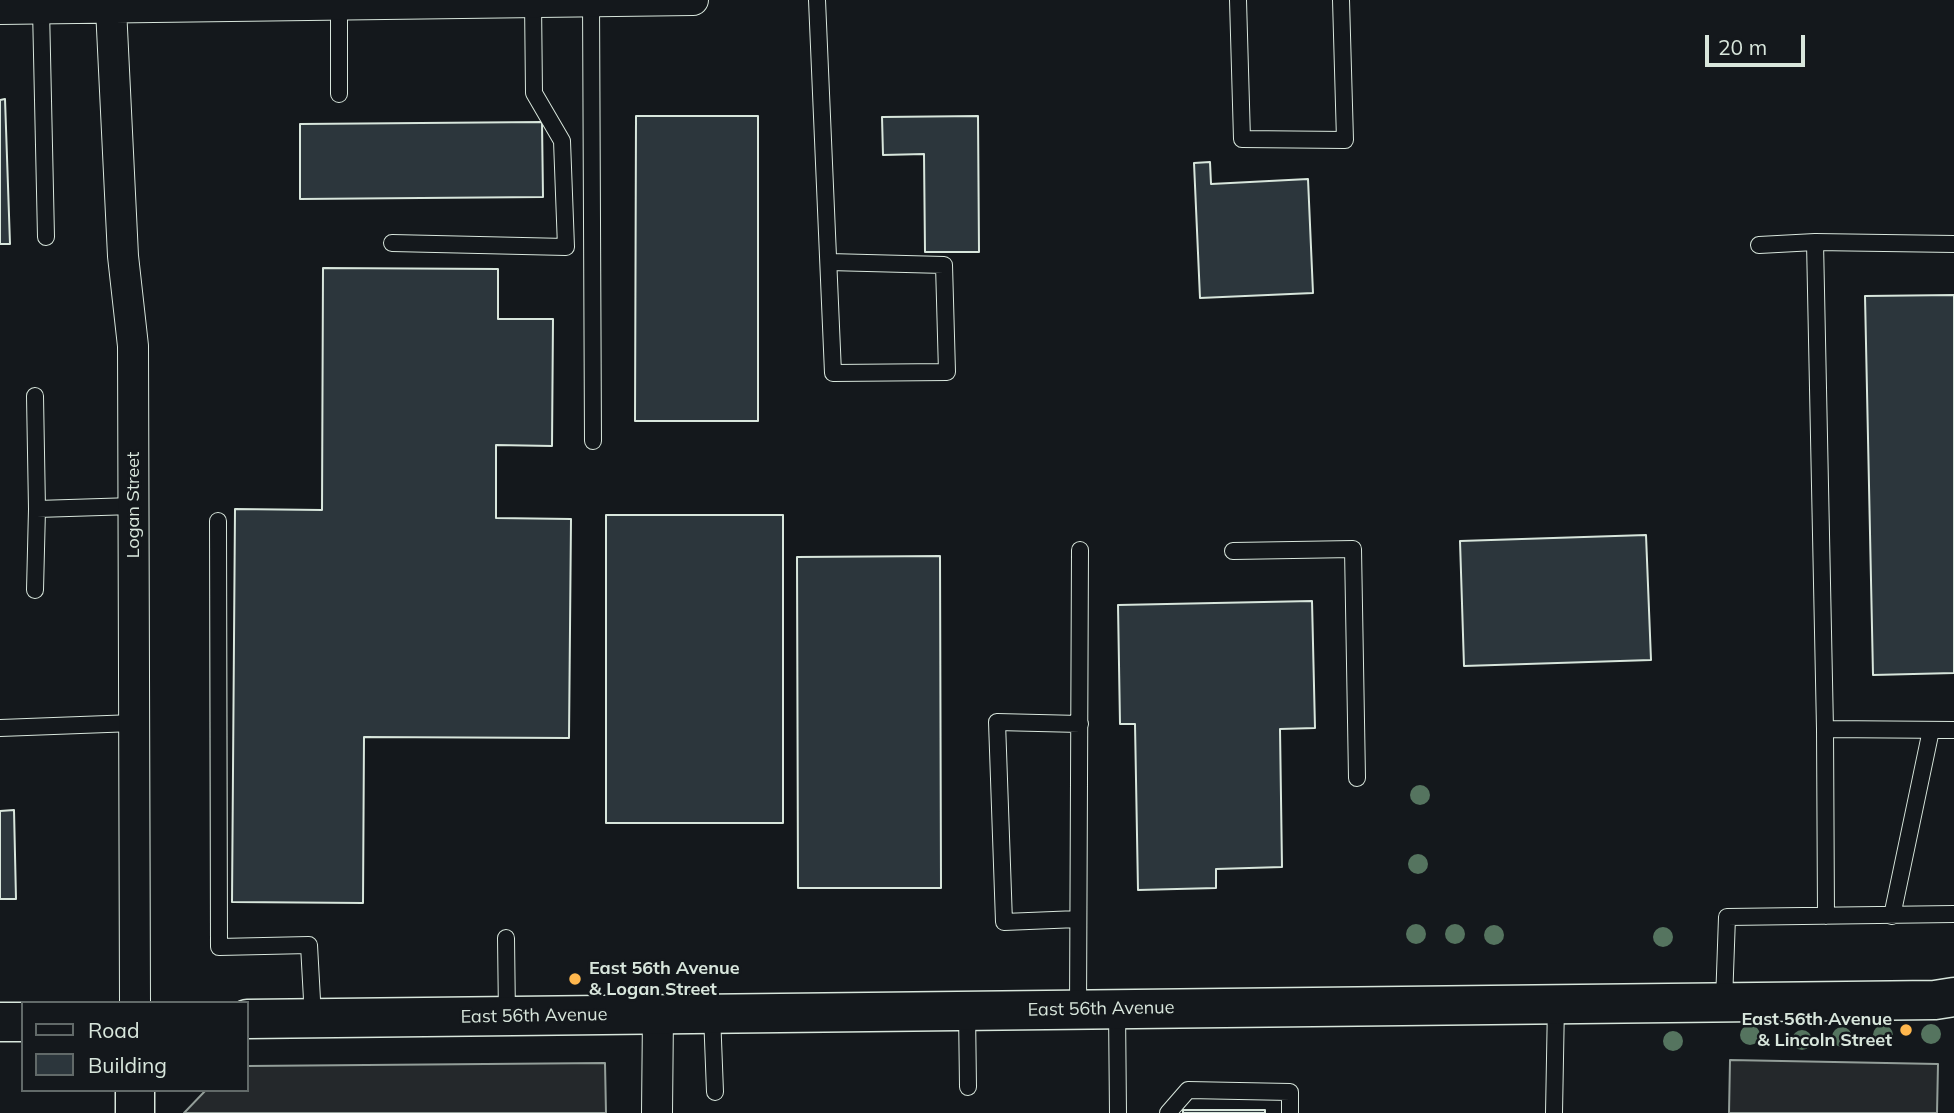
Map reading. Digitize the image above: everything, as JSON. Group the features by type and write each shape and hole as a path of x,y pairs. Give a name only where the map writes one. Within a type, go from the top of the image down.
{"street":[{"path":"0,9 271,3 339,5 693,0"},
{"name":"Logan Street","path":"111,8 123,256 133,346 135,1001"},
{"name":"East 56th Avenue","path":"248,1019 1935,1000 1954,997"},
{"path":"657,1113 658,1014"},
{"path":"0,1022 21,1022"},
{"path":"135,1092 135,1113"}],"lane":[{"path":"817,0 833,373 947,372 944,265 829,262"},
{"path":"1238,0 1242,139 1345,140 1341,0"},
{"path":"591,1 593,441"},
{"path":"392,243 566,247 562,141 534,93 533,2"},
{"path":"339,5 339,94"},
{"path":"41,9 46,237"},
{"path":"1815,242 1826,916"},
{"path":"1759,244 1954,244"},
{"path":"35,396 35,590"},
{"path":"37,509 134,506"},
{"path":"218,521 219,947 309,945 313,1018"},
{"path":"1233,551 1353,549 1357,778"},
{"path":"1078,1010 1080,550"},
{"path":"1078,919 1004,922 997,722 1080,724"},
{"path":"0,728 134,723"},
{"path":"1825,729 1954,730"},
{"path":"1892,916 1931,730"},
{"path":"1724,1002 1727,917 1954,914"},
{"path":"506,938 507,1016"},
{"path":"1554,1113 1556,1004"},
{"path":"1117,1009 1118,1113"},
{"path":"967,1011 968,1087"},
{"path":"712,1013 715,1091"},
{"path":"1168,1113 1188,1090 1290,1091 1290,1113"}],"shaded area":[{"path":"1730,1060 1938,1064 1937,1113 1729,1113"},
{"path":"605,1063 606,1113 184,1113 204,1092 248,1092 248,1066"}],"building":[{"path":"5,99 10,244 0,244 0,100"},
{"path":"636,116 758,116 758,421 635,421"},
{"path":"978,116 979,252 925,252 924,154 883,155 882,117"},
{"path":"542,122 543,197 300,199 300,124"},
{"path":"1210,162 1211,184 1308,179 1313,293 1200,298 1194,163"},
{"path":"323,268 498,269 498,319 553,319 552,446 496,445 496,518 571,519 569,738 364,737 363,903 232,902 235,509 322,510"},
{"path":"1954,295 1954,673 1873,675 1865,296"},
{"path":"606,515 783,515 783,823 606,823"},
{"path":"1646,535 1651,660 1464,666 1460,541"},
{"path":"940,556 941,888 798,888 797,557"},
{"path":"1312,601 1315,728 1280,729 1282,867 1216,869 1216,888 1138,890 1135,724 1120,724 1118,605"},
{"path":"14,810 16,899 0,899 0,811"},
{"path":"1183,1110 1265,1110 1265,1113 1183,1113"}],"place":[{"name":"East 56th Avenue & Logan Street","path":"575,979"},
{"name":"East 56th Avenue & Lincoln Street","path":"1906,1030"}]}
